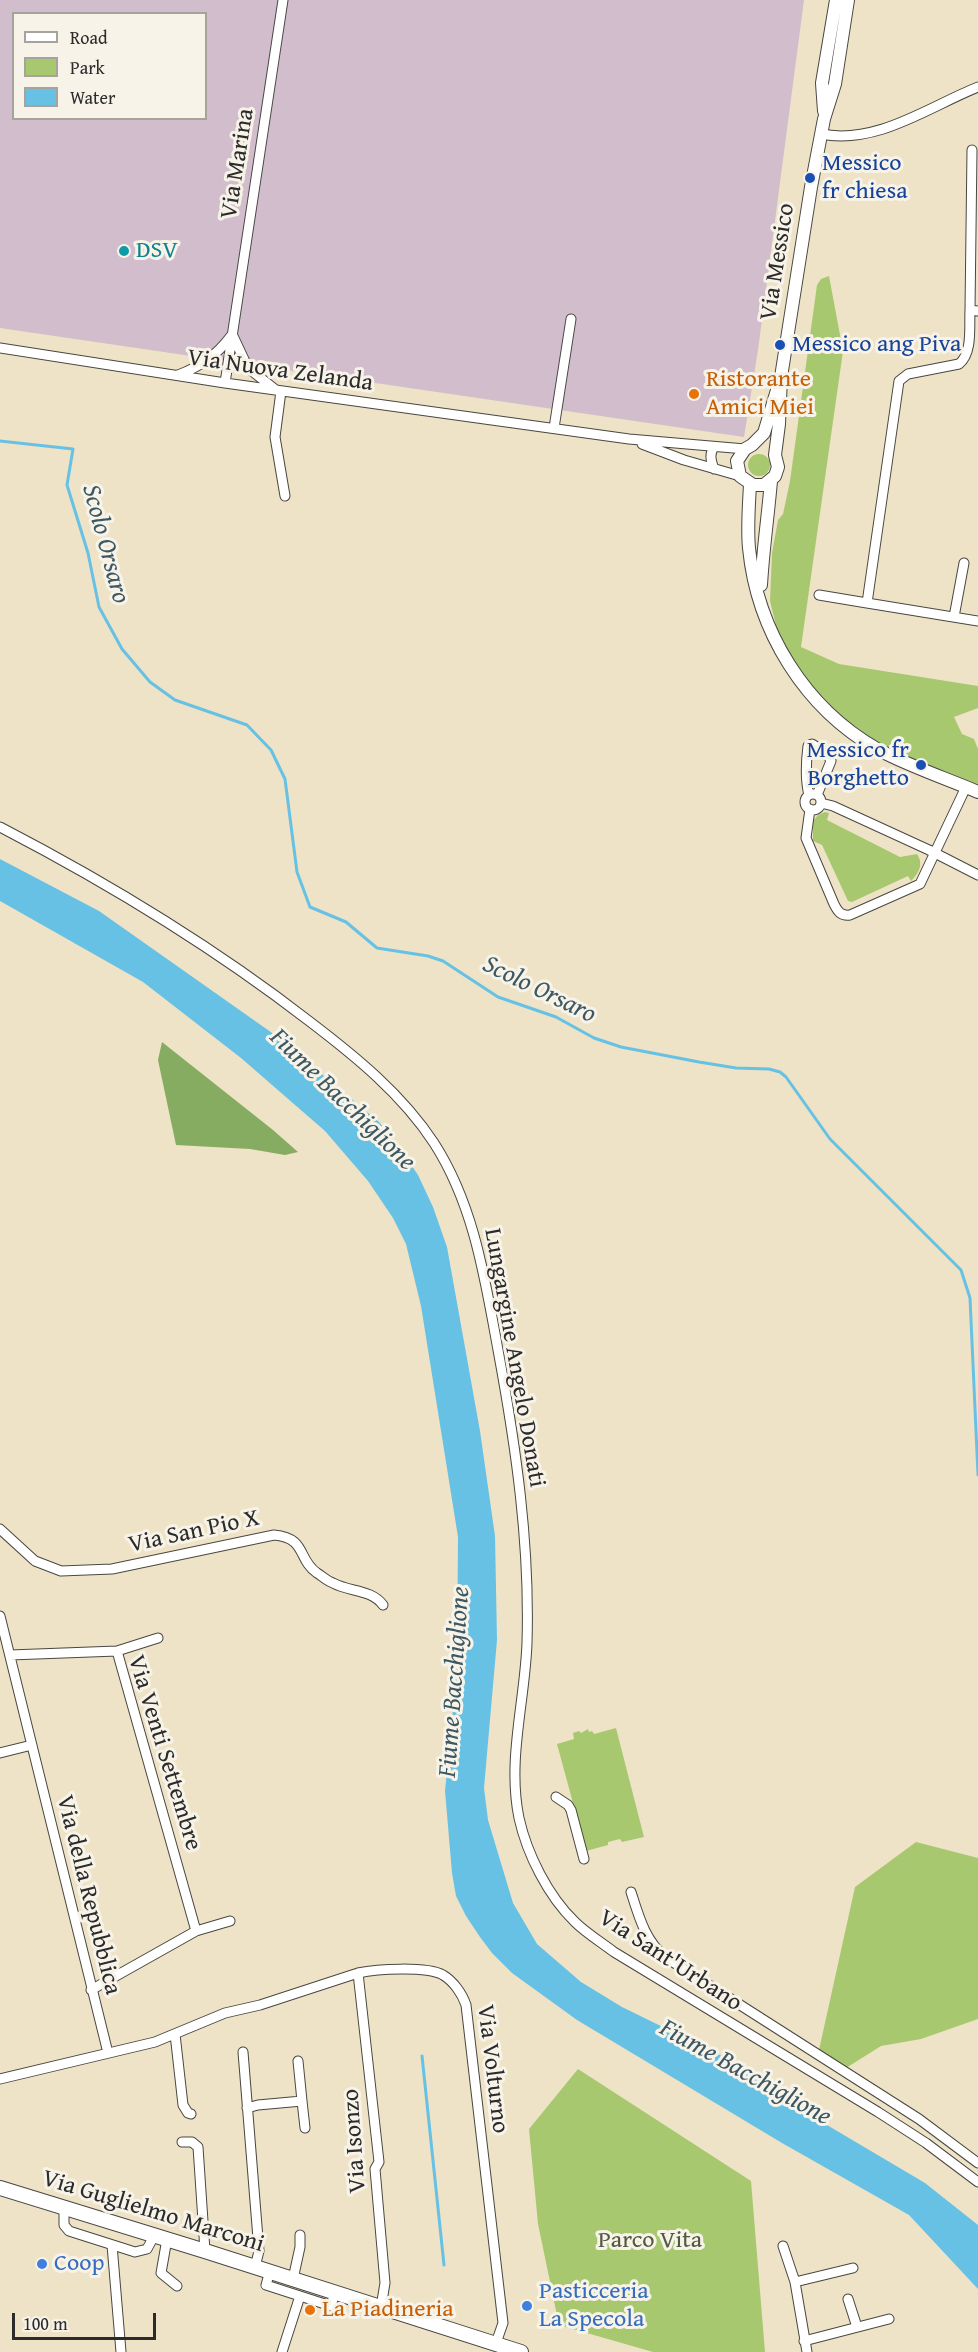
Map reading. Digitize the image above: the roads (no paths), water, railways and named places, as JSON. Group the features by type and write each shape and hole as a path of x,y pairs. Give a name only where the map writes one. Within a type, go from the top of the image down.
{"main road":[{"name":"Via Guglielmo Marconi","path":"0,2188 205,2250 521,2352"}],"street":[{"name":"Via Marina","path":"225,383 283,0"},
{"name":"Via Messico","path":"824,118 822,83 836,0"},
{"name":"Via Messico","path":"761,604 763,546 769,512 771,481 778,467 775,455 781,377 821,134 835,84 848,0"},
{"path":"821,134 836,137 872,134 978,87"},
{"path":"867,603 899,381 908,374 959,364 964,360 968,349 974,310 972,150"},
{"path":"554,428 571,319"},
{"path":"177,376 204,364 220,351 232,334 248,368 279,391 275,437 285,496"},
{"name":"Via Nuova Zelanda","path":"0,348 279,391 628,439 714,447 749,447"},
{"name":"Via Messico","path":"781,377 764,434 737,461 745,480 749,547 761,604 774,637 805,689 850,731 878,749 978,792"},
{"name":"Via Nuova Zelanda","path":"628,439 745,480"},
{"path":"749,447 762,445 775,455"},
{"path":"714,447 711,452 714,470"},
{"path":"745,480 764,484 771,481"},
{"path":"954,617 963,563"},
{"path":"819,595 978,621"},
{"path":"810,809 816,809 816,798 831,761 827,753 812,744 808,746 807,753 807,787 816,798 978,875"},
{"path":"816,798 805,802 810,809 805,830 806,838 838,912 850,915 920,884 966,787"},
{"name":"Lungargine Angelo Donati","path":"0,827 161,917 262,985 340,1046 395,1095 415,1117 449,1169 464,1203 484,1272 509,1412 526,1552"},
{"path":"0,1543 1,1530"},
{"name":"Via San Pio X","path":"1,1530 35,1561 61,1571 112,1569 274,1535 287,1536 297,1543 314,1570 334,1584 378,1599 383,1605"},
{"name":"Via Sant'Urbano","path":"526,1552 527,1648 515,1763 516,1790 519,1817 525,1839 533,1860 552,1893 573,1921 614,1952 926,2142 978,2182"},
{"name":"Via della Repubblica","path":"0,1616 108,2053"},
{"path":"117,1651 158,1638"},
{"name":"Via Venti Settembre","path":"10,1655 117,1651 196,1931"},
{"path":"0,1753 32,1745"},
{"path":"556,1797 568,1805 571,1810 584,1859"},
{"name":"Via Sant'Urbano","path":"630,1892 647,1937 652,1946 665,1957 919,2119 978,2163"},
{"path":"91,1990 196,1931 230,1921"},
{"name":"Via Volturno","path":"0,2079 136,2048 225,2013 260,2005 358,1973 388,1969 434,1972 442,1975 463,1995 466,2005 503,2324 496,2343"},
{"name":"Via Isonzo","path":"358,1973 380,2162 375,2169 385,2283 381,2307"},
{"path":"175,2034 183,2105 191,2114"},
{"path":"243,2052 259,2252 255,2266"},
{"path":"298,2061 305,2128"},
{"path":"247,2108 302,2101"},
{"path":"182,2142 192,2142 198,2147 205,2250"},
{"path":"64,2208 64,2224 69,2231 112,2245 135,2252 147,2248 161,2238"},
{"name":"Via Guglielmo Marconi","path":"293,2279 300,2247 300,2235"},
{"path":"161,2238 161,2273 177,2286"},
{"path":"112,2245 121,2352"},
{"path":"783,2246 795,2282 807,2352"},
{"path":"795,2282 853,2268"},
{"path":"270,2271 266,2284 331,2306 336,2292"},
{"path":"282,2352 300,2296"},
{"path":"848,2299 857,2327"},
{"path":"804,2341 889,2319"}],"water":[{"name":"Fiume Bacchiglione","path":"0,859 99,911 275,1035 379,1122 418,1175 433,1207 447,1247 480,1431 495,1536 497,1640 484,1788 488,1820 513,1903 537,1944 581,1982 622,2007 722,2056 805,2112 925,2183 978,2225 978,2289 909,2215 782,2143 577,2020 512,1973 480,1937 456,1896 452,1873 445,1791 457,1667 458,1537 421,1306 406,1244 393,1218 368,1181 325,1131 241,1058 143,982 0,901"}],"waterway":[{"name":"Scolo Orsaro","path":"0,441 73,449 67,485 88,553 99,607 122,649 150,682 175,700 247,725 271,750 285,779 297,872 310,907 346,922 377,948 428,956 443,961 498,997 556,1017 594,1038 621,1047 699,1062 736,1068 769,1069 780,1072 786,1077 830,1139 961,1270 970,1298 978,1475"},
{"path":"422,2056 444,2265"}],"place":[{"name":"Messico fr chiesa","path":"810,178"},
{"name":"DSV","path":"124,251"},
{"name":"Messico ang Piva","path":"780,345"},
{"name":"Ristorante Amici Miei","path":"694,394"},
{"name":"Messico fr Borghetto","path":"921,765"},
{"name":"Coop","path":"42,2264"},
{"name":"Pasticceria La Specola","path":"527,2306"},
{"name":"La Piadineria","path":"310,2310"}],"park label":[{"name":"Parco Vita","path":"650,2241"}]}
